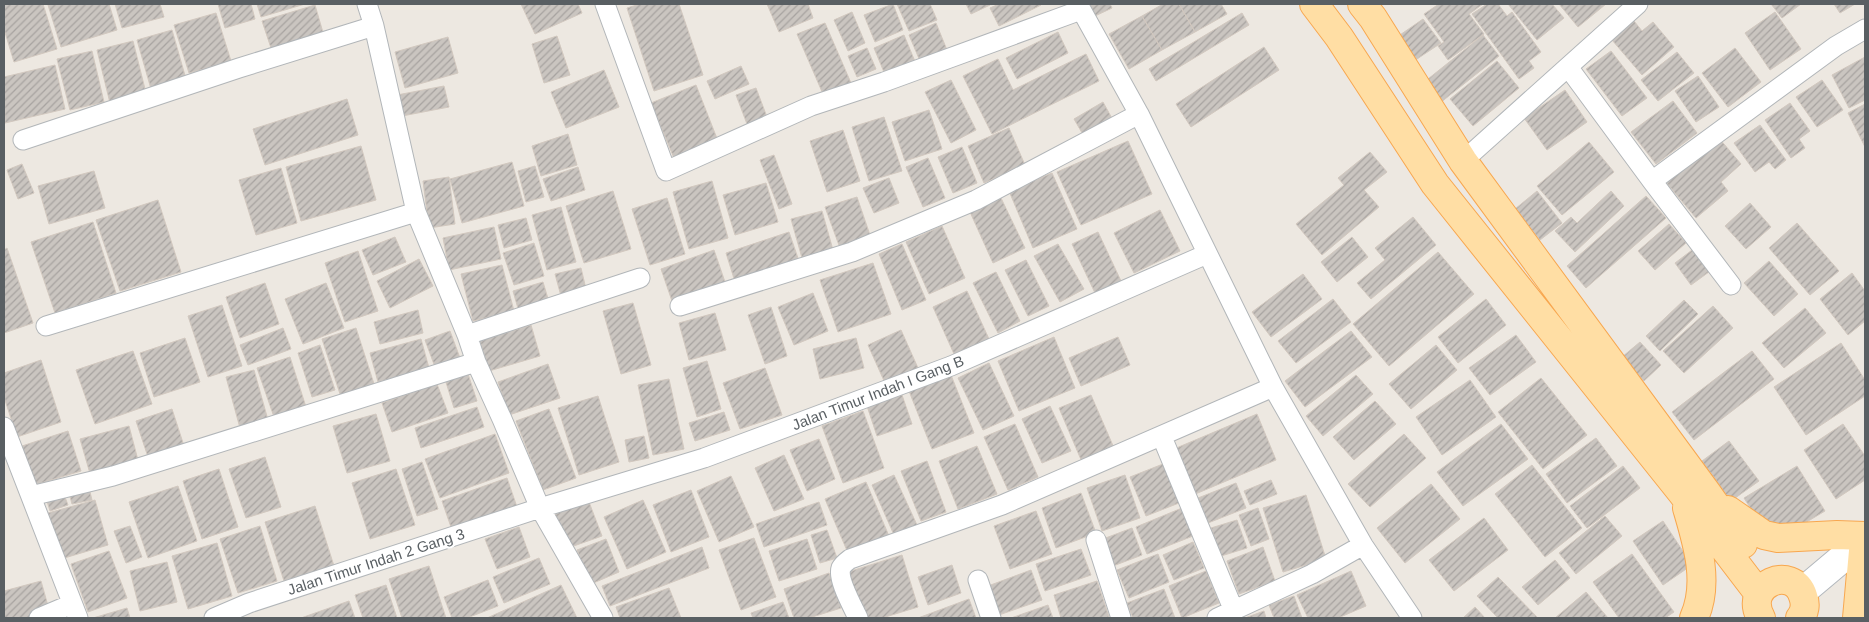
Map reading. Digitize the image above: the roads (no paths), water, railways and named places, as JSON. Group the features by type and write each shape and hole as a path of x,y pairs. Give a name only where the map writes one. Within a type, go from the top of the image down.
{"main road":[{"path":"1314,4 1339,37 1435,184 1695,493 1764,535 1778,538 1837,535 1865,538 1857,618"},
{"path":"1362,4 1373,18 1463,161 1695,493 1763,603 1784,580 1798,586 1801,605"},
{"path":"1694,618 1698,610 1702,566 1695,493"}],"street":[{"path":"367,4 374,26 416,212 467,334 476,362 540,508 603,618"},
{"path":"605,4 666,171 811,106 884,82 1080,7 1139,114 1273,388 1363,545 1412,618"},
{"path":"1463,161 1638,4"},
{"path":"22,140 239,68 374,26"},
{"path":"1652,182 1836,46 1865,30"},
{"path":"1568,66 1652,182 1731,285"},
{"path":"680,306 852,252 976,200 1139,114"},
{"path":"46,326 416,212"},
{"name":"Jalan Timur Indah I Gang B","path":"540,508 704,458 951,366 1207,254"},
{"path":"467,334 640,278"},
{"path":"31,496 114,476 476,362"},
{"path":"858,618 840,577 840,569 850,559 1002,506 1273,388"},
{"path":"4,426 8,452 31,496 75,611 39,618"},
{"path":"1162,437 1226,615 1312,574 1363,545"},
{"name":"Jalan Timur Indah 2 Gang 3","path":"214,618 249,604 540,508"},
{"path":"1801,605 1865,538"},
{"path":"1096,540 1121,618"},
{"path":"978,580 991,618"}]}
